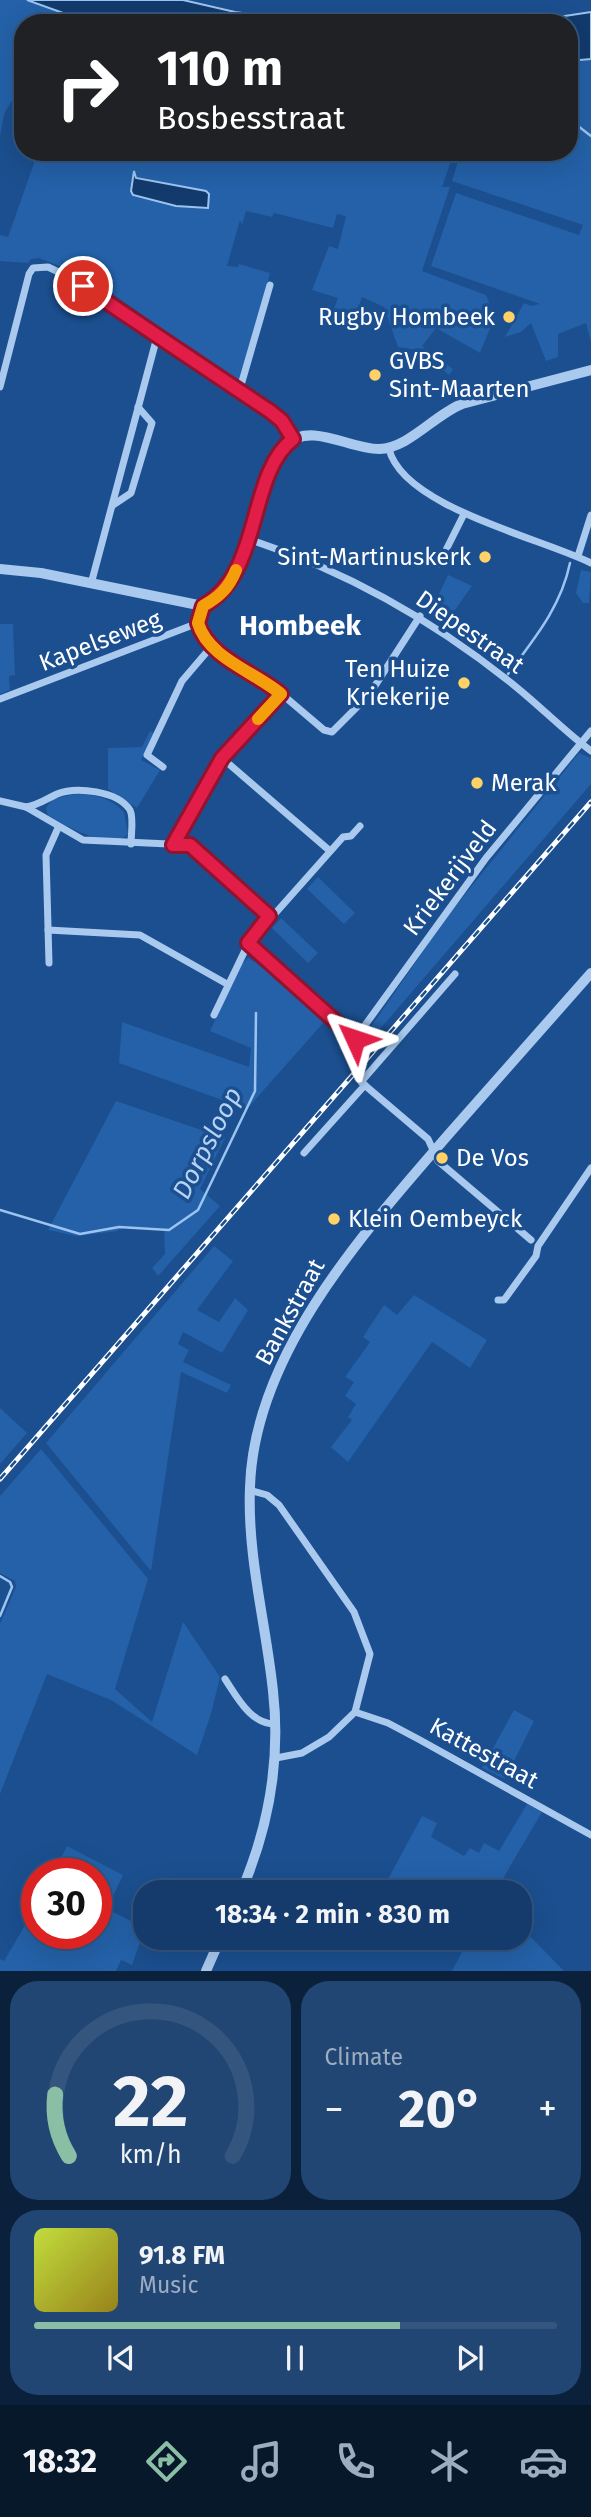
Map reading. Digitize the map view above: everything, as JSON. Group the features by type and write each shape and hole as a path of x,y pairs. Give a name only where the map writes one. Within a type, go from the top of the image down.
{"street":[{"path":"0,387 33,268 48,267 69,277 282,421 293,439"},
{"path":"239,392 270,285"},
{"path":"91,584 157,337"},
{"path":"0,569 41,573 203,606 216,599 230,584 276,458 293,439 311,435 365,448 389,449 445,411 462,404 591,370"},
{"path":"112,505 131,493 152,423 138,407"},
{"path":"389,449 392,461 401,473 464,514 591,563"},
{"path":"439,564 464,514"},
{"path":"578,556 591,515"},
{"name":"Diepestraat","path":"248,539 301,555 420,617 510,681 591,751"},
{"name":"Kapelseweg","path":"0,699 198,623 203,606"},
{"path":"198,623 201,634 211,647 264,680 324,730 332,732 339,729 369,695 420,617"},
{"path":"163,767 147,754 182,681 211,647"},
{"path":"173,845 222,758 281,694"},
{"name":"Kriekerijveld","path":"248,943 355,1039 486,858 591,731"},
{"path":"222,758 330,851"},
{"path":"26,807 39,805 58,793 102,793 128,807 132,814 131,844"},
{"path":"0,801 26,807 58,828 83,840 190,845 269,916"},
{"path":"214,1015 248,943 269,916 343,837 351,836 360,826"},
{"path":"49,963 46,855 58,828"},
{"path":"48,930 140,935 227,984"},
{"name":"Bankstraat","path":"245,1880 267,1819 276,1758 276,1724 251,1527 249,1490 257,1431 271,1389 319,1297 358,1240 591,973"},
{"path":"455,974 361,1082 428,1139 433,1153 531,1240"},
{"path":"304,1153 365,1085"},
{"path":"498,1300 504,1300 509,1293 591,1168"},
{"path":"249,1490 267,1495 279,1505 354,1612 366,1636 370,1654 355,1712 329,1737 302,1753 276,1758"},
{"path":"225,1679 249,1712 261,1721 276,1724"},
{"name":"Kattestraat","path":"355,1712 388,1723 591,1835"},
{"path":"206,1971 215,1950"}],"shaded area":[{"path":"0,0 27,0 66,14 14,14 14,97 4,114 0,136"},
{"path":"27,0 183,0 250,14 66,14"},
{"path":"591,12 591,59 578,60 578,14"},
{"path":"591,59 591,342 586,323 558,334 558,357 546,361 531,323 521,332 505,337 524,303 531,306 540,304 431,266 456,193 579,235 583,225 452,181 458,161 578,161 578,60"},
{"path":"35,161 451,161 442,187 450,187 422,271 486,295 495,316 480,353 436,328 422,346 453,369 449,375 417,350 398,347 384,307 362,297 353,325 331,317 338,298 312,290 329,246 338,249 346,216 337,214 333,228 274,213 272,217 246,211 242,225 240,220 227,266 238,267 239,264 270,273 242,385 90,278 39,258 31,259 28,263 0,261 0,235 8,237"},
{"path":"134,171 136,178 206,191 209,194 208,208 176,206 133,195 131,191"},
{"path":"581,570 591,572 589,603 583,603 576,593"},
{"path":"448,575 472,586 445,624 436,616 438,596"},
{"path":"0,624 13,624 15,675 9,676 10,690 0,694"},
{"path":"150,731 154,733 141,760 160,770 137,808 108,789 108,748 142,747"},
{"path":"579,753 591,758 591,784 361,1051 356,1048 450,913"},
{"path":"76,794 91,795 113,803 124,812 128,834 120,839 99,838 76,830 48,815 46,808 52,799"},
{"path":"318,877 355,913 344,924 307,889"},
{"path":"281,918 318,953 308,963 272,928"},
{"path":"248,958 260,965 324,1022 247,1109 119,1063 122,1022 249,1067 251,1048 210,1031 241,965"},
{"path":"116,1101 225,1138 200,1189 220,1206 158,1276 152,1268 165,1254 164,1230 119,1227 118,1231 77,1236 48,1230"},
{"path":"214,1246 233,1261 197,1310 219,1322 235,1298 248,1310 222,1353 183,1332 178,1344 189,1350 183,1362 231,1385 227,1393 181,1372 151,1571 46,1443"},
{"path":"414,1295 487,1340 470,1368 432,1342 348,1462 331,1447 352,1420 348,1417 356,1404 345,1396 354,1382 345,1377 370,1342 363,1337 384,1305 397,1315"},
{"path":"0,1408 27,1433 0,1464"},
{"path":"41,1449 148,1579 115,1689 152,1722 183,1622 220,1677 197,1755 111,1700 47,1674 0,1794 0,1624 16,1587 15,1581 0,1573 0,1496"},
{"path":"514,1710 534,1721 505,1779 482,1768"},
{"path":"527,1804 542,1812 502,1880 387,1880 422,1816 437,1823 431,1837 464,1856 470,1848 479,1853 484,1843 499,1851"},
{"path":"67,1846 90,1858 61,1858"},
{"path":"112,1869 123,1875 112,1898"},
{"path":"112,1912 133,1922 133,1950 137,1950 132,1965 121,1960 116,1971 0,1971 0,1959 4,1961 21,1932 21,1949 112,1949"},
{"path":"532,1938 564,1971 452,1971 463,1950 532,1950"}],"waterway":[{"name":"Dorpsloop","path":"578,126 591,136"},
{"name":"Dorpsloop","path":"508,674 553,608 570,563"},
{"name":"Dorpsloop","path":"0,1210 80,1234 119,1227 169,1230 198,1210 255,1091 256,1013"},
{"name":"Dorpsloop","path":"0,1576 10,1582 12,1587 0,1616"}],"railway":[{"path":"0,1479 591,802"}],"slow traffic":[{"path":"236,570 230,584 216,599 203,606 198,623 208,645 264,680 281,694 258,719"}],"place":[{"name":"Rugby Hombeek","path":"509,317"},
{"name":"GVBS Sint-Maarten","path":"375,375"},
{"name":"Sint-Martinuskerk","path":"485,557"},
{"name":"Ten Huize Kriekerije","path":"464,683"},
{"name":"Merak","path":"477,783"},
{"name":"De Vos","path":"442,1158"},
{"name":"Klein Oembeyck","path":"334,1219"}],"district":[{"name":"Hombeek","path":"300,625"}],"route":[{"path":"83,286 271,412 282,421 293,439 283,447 276,458 230,584 216,599 203,606 198,623 208,645 264,680 281,694 222,758 173,845 190,845 269,916 248,943 355,1039"}]}
